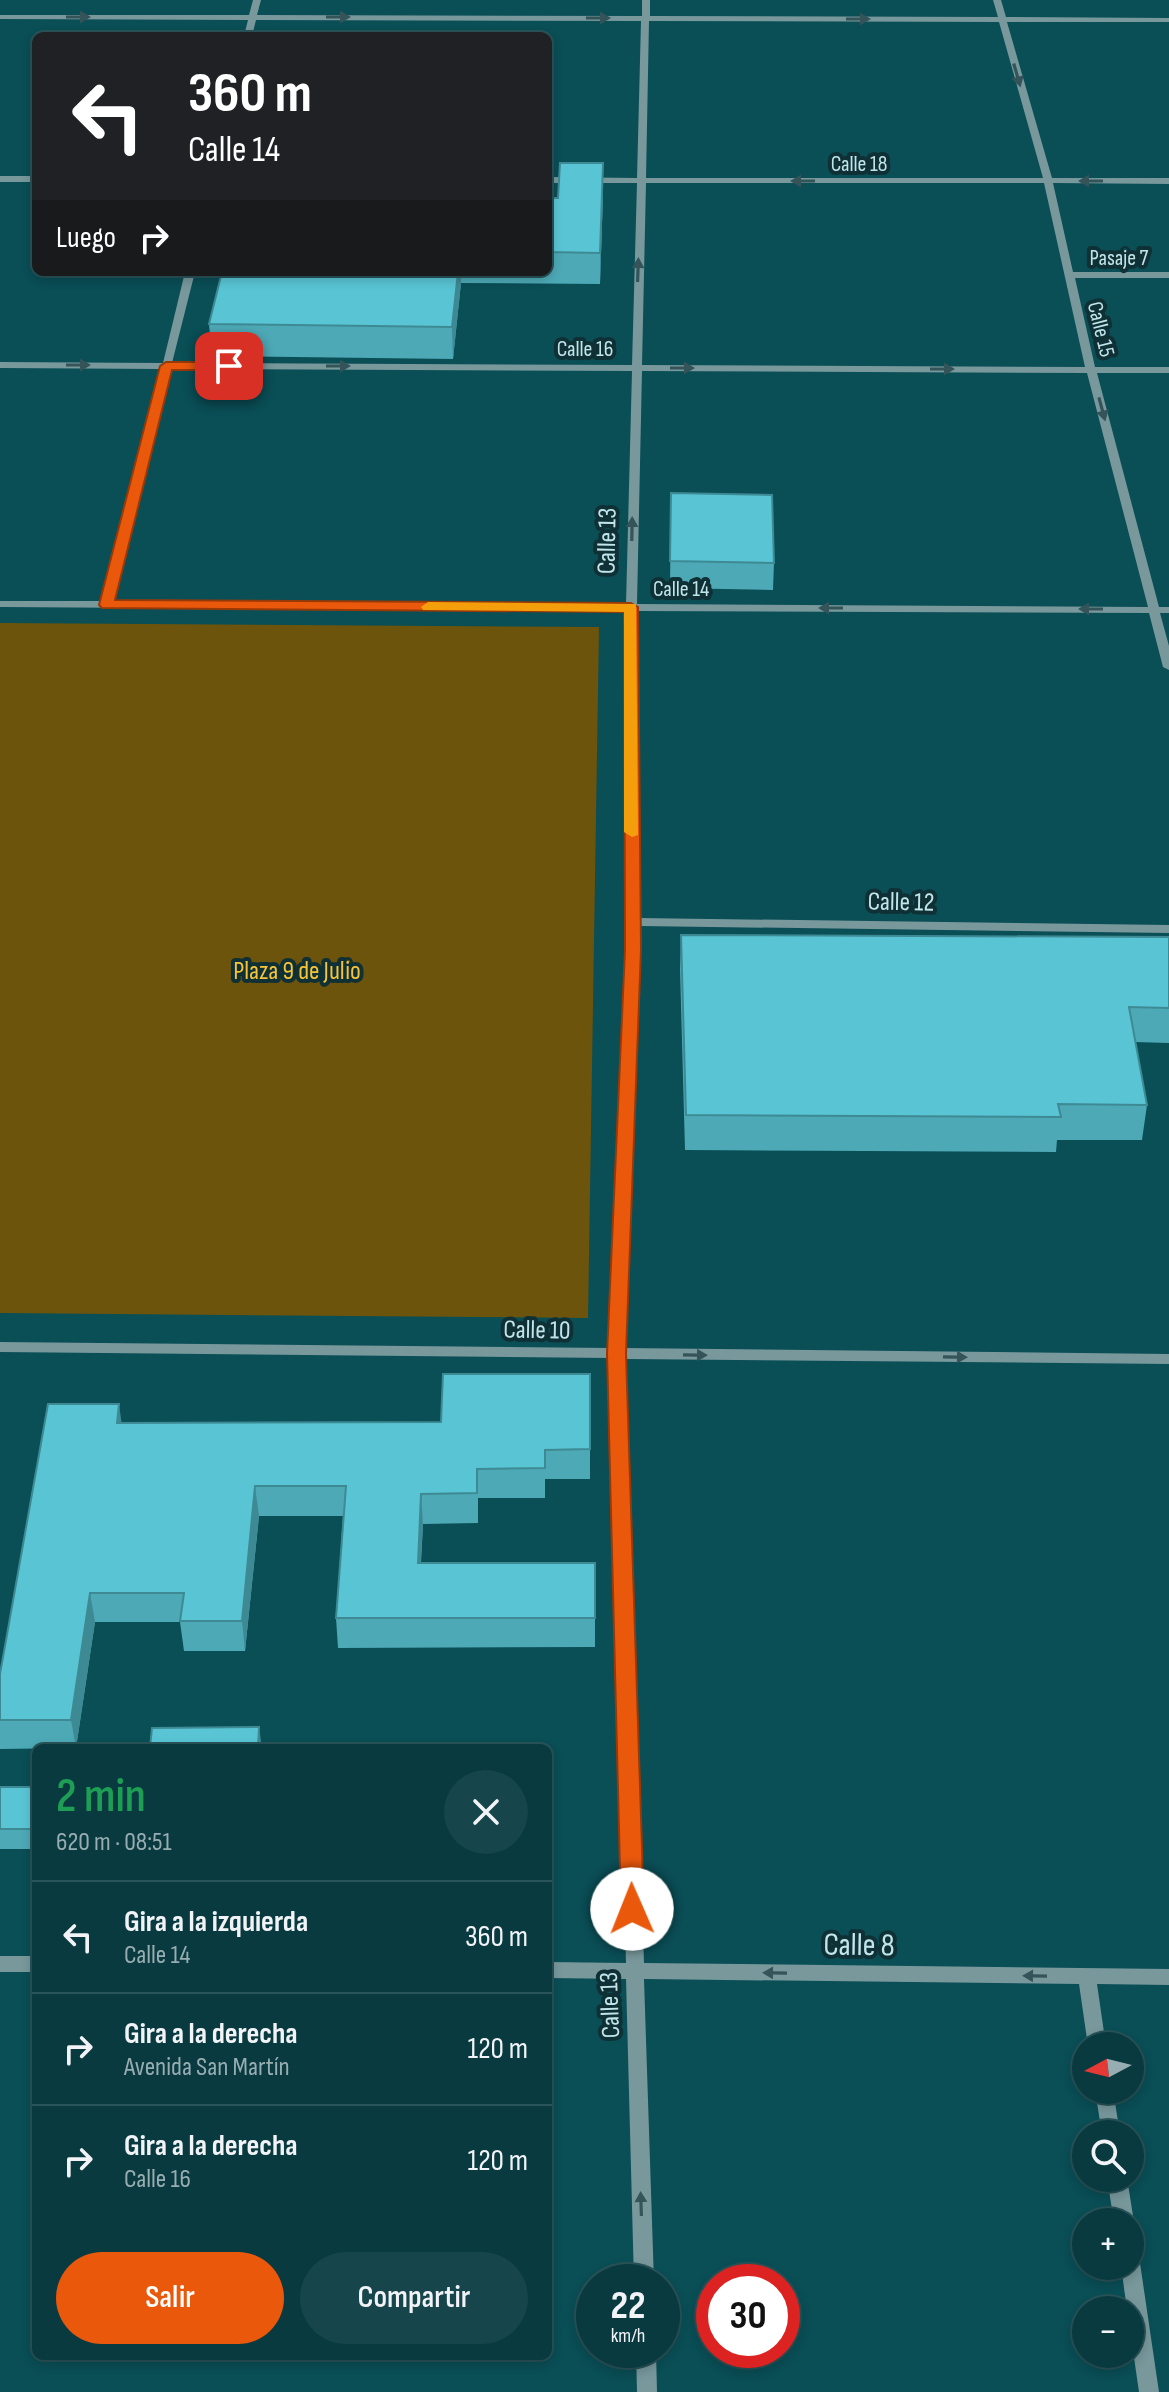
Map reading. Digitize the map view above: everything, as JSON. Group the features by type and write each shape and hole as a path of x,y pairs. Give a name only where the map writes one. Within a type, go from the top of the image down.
{"street":[{"path":"249,32 257,0"},
{"name":"Calle 13","path":"643,2264 617,1354 633,922 631,607 646,0"},
{"name":"Calle 15","path":"997,0 1048,181 1091,370 1169,667"},
{"path":"0,17 1169,20"},
{"path":"0,179 32,179"},
{"name":"Calle 18","path":"552,180 1169,181"},
{"name":"Pasaje 7","path":"1068,275 1169,275"},
{"path":"107,605 189,276"},
{"name":"Calle 16","path":"0,365 1169,370"},
{"name":"Calle 14","path":"0,604 1169,610"},
{"name":"Calle 12","path":"633,922 1169,929"},
{"name":"Calle 10","path":"0,1347 1169,1359"},
{"path":"0,1964 32,1964"},
{"name":"Calle 8","path":"552,1970 1169,1977"},
{"path":"1087,1976 1095,2032"},
{"path":"1133,2280 1149,2392"},
{"path":"646,2368 647,2392"}],"green space":[{"name":"Plaza 9 de Julio","path":"0,623 599,627 588,1318 0,1313"}],"building":[{"path":"560,163 603,163 600,253 552,252 552,198 558,198"},
{"path":"221,276 458,276 452,327 209,324"},
{"path":"671,493 772,495 774,563 670,561"},
{"path":"681,935 1169,937 1169,1008 1129,1007 1147,1105 1058,1104 1061,1117 686,1115"},
{"path":"443,1374 590,1374 590,1449 545,1450 545,1468 477,1469 477,1493 421,1494 418,1563 595,1563 595,1618 336,1618 346,1486 255,1486 242,1621 180,1621 184,1593 90,1593 71,1720 0,1720 0,1674 48,1404 119,1404 117,1423 441,1422"},
{"path":"259,1727 258,1744 150,1744 152,1728"},
{"path":"0,1787 32,1787 32,1829 0,1829"}],"slow traffic":[{"path":"428,607 631,607 632,832"}],"route":[{"path":"229,366 166,366 107,605 631,607 633,949 617,1354 632,1909"}]}
